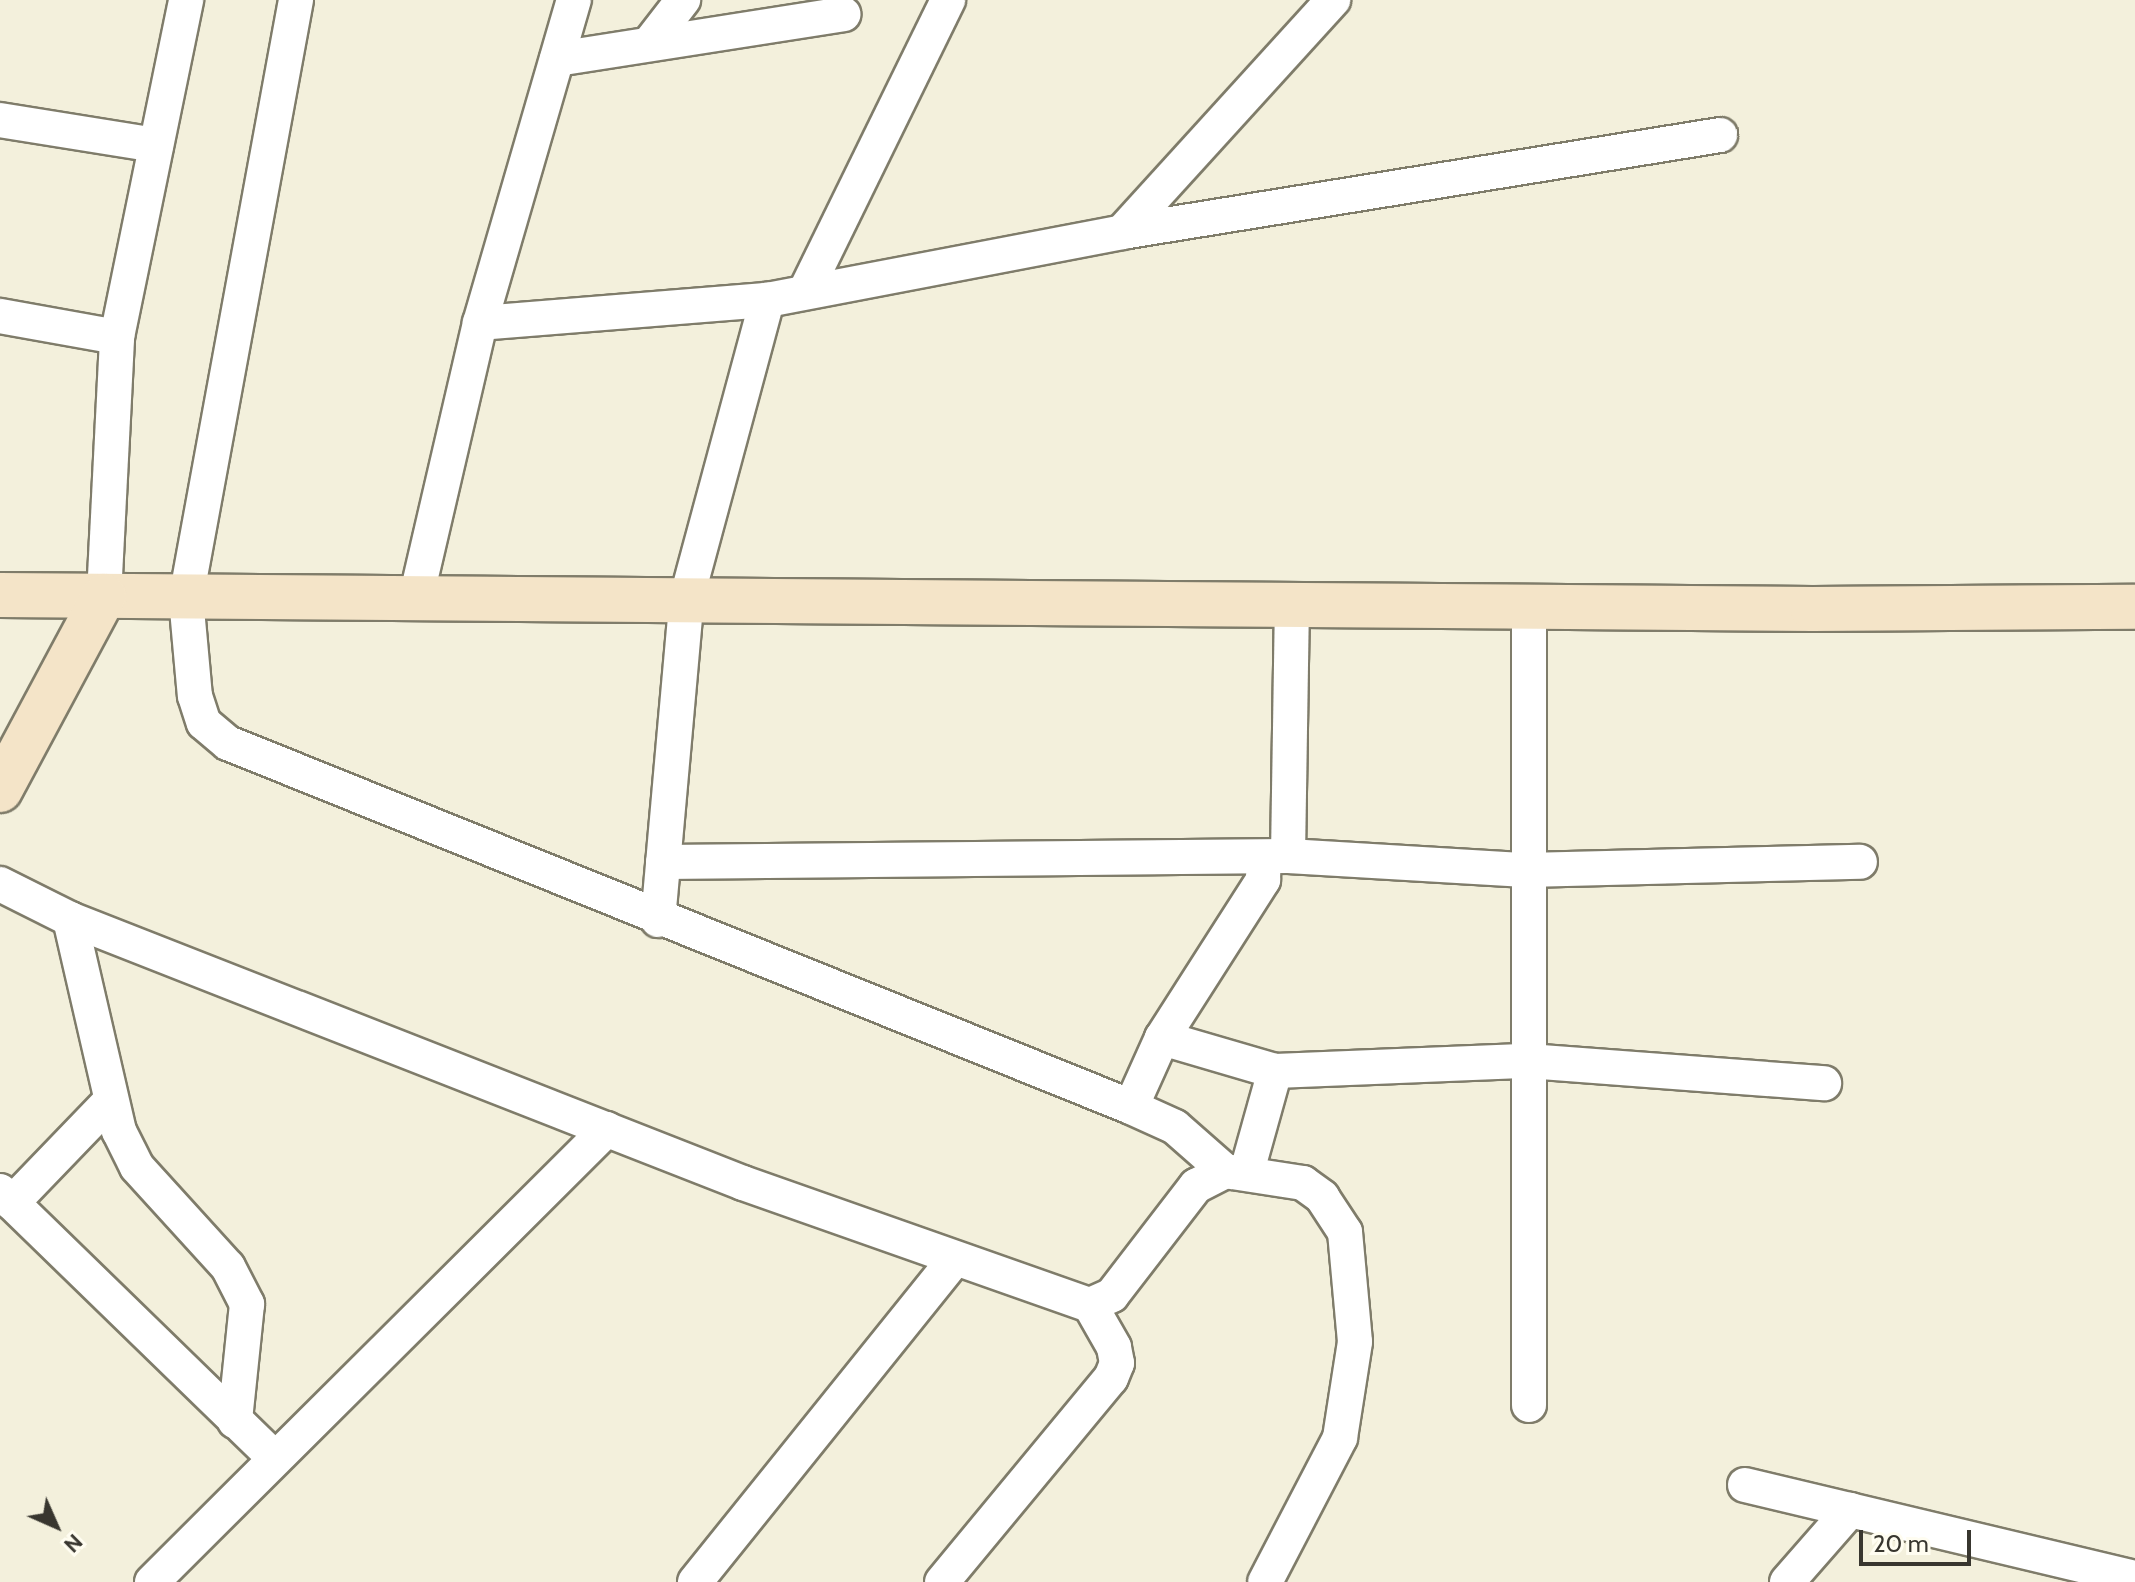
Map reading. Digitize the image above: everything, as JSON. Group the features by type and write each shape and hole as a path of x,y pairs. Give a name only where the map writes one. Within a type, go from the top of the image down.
{"main road":[{"path":"19,594 186,598 687,597 1529,606 2135,607"},
{"path":"0,790 104,596"}],"street":[{"path":"104,596 117,337 186,0"},
{"path":"296,0 186,598 195,696 204,723 228,743 658,920 1131,1107 1175,1127 1236,1171 1303,1183 1322,1197 1345,1232 1355,1342 1340,1438 1265,1582"},
{"path":"416,598 480,323 574,0"},
{"path":"649,44 683,0"},
{"path":"806,290 948,0"},
{"path":"1122,232 1333,0"},
{"path":"557,59 843,14"},
{"path":"0,120 156,145"},
{"path":"480,323 767,300 806,290 1122,232 1720,135"},
{"path":"658,920 687,597 767,300"},
{"path":"0,316 117,337"},
{"path":"1131,1107 1162,1038 1276,856 1292,604"},
{"path":"1529,606 1526,870 1529,1405"},
{"path":"663,862 1276,856 1526,870 1860,862"},
{"path":"3,892 607,1129 955,1259 1090,1305 1114,1347 1117,1363 1111,1378 942,1582"},
{"path":"70,919 119,1131 137,1167 240,1285 247,1304 248,1337 235,1421"},
{"path":"1162,1038 1275,1071 1528,1061 1824,1083"},
{"path":"1090,1305 1112,1295 1196,1186 1236,1171 1275,1071"},
{"path":"111,1100 6,1197 274,1457"},
{"path":"152,1582 274,1457 607,1129"},
{"path":"702,1579 955,1259"},
{"path":"1745,1485 2135,1578"},
{"path":"1787,1582 1850,1510"}]}
